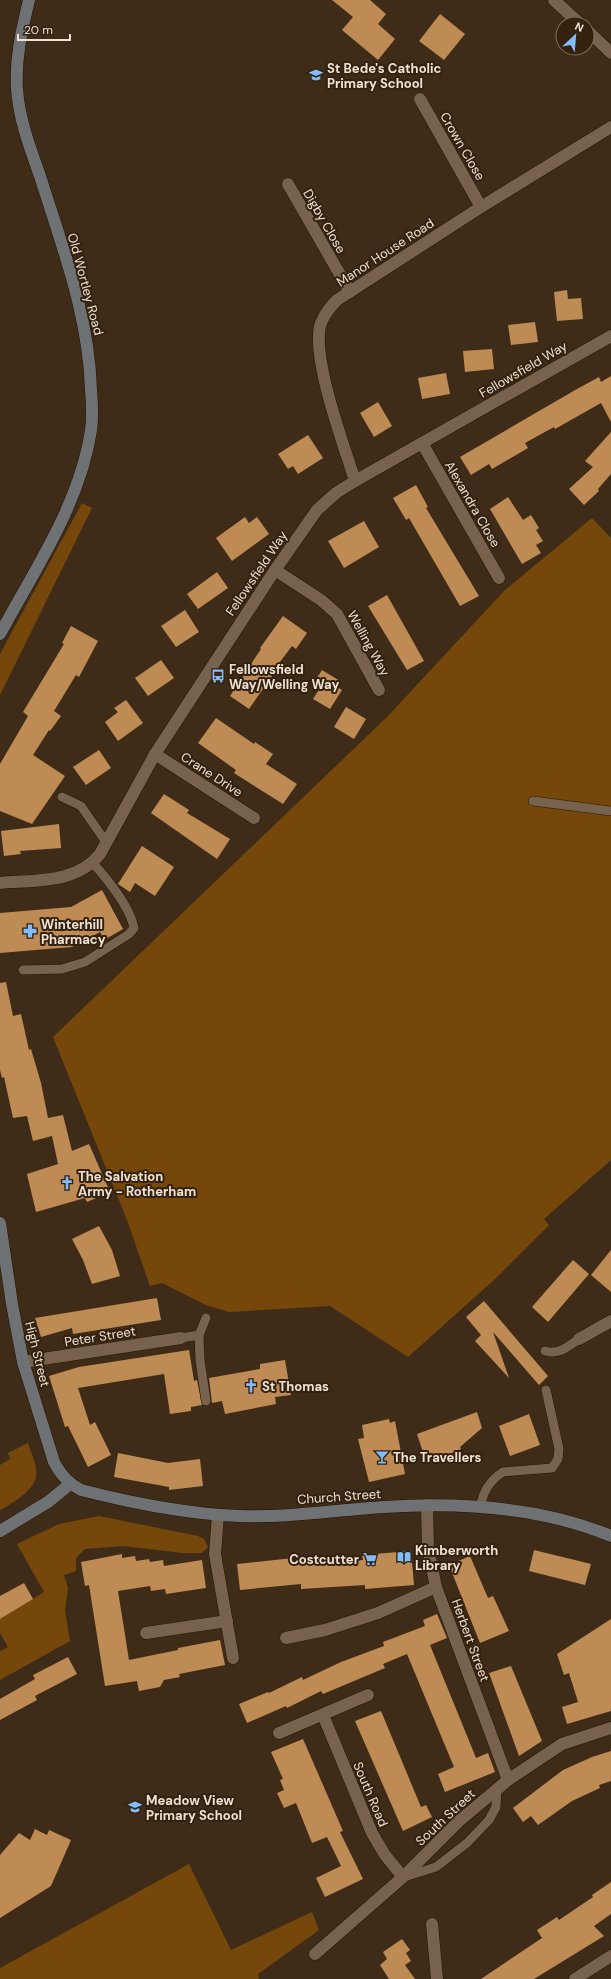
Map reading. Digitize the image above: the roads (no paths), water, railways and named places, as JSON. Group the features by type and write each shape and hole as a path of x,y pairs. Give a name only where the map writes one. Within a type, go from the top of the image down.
{"street":[{"name":"Old Wortley Road","path":"0,634 61,521 72,497 85,459 91,428 90,362 84,321 63,247 24,128 18,97 17,67 19,45 29,0"},
{"path":"554,0 571,16"},
{"path":"595,38 611,54"},
{"name":"Crown Close","path":"420,99 481,206"},
{"name":"Manor House Road","path":"355,481 322,368 319,344 321,324 327,310 336,300 481,206 611,127"},
{"name":"Digby Close","path":"288,184 350,292"},
{"name":"Fellowsfield Way","path":"0,883 55,879 69,876 82,871 93,862 106,842 155,754 275,570 317,510 336,493 355,481 611,336"},
{"name":"Alexandra Close","path":"422,443 499,578"},
{"name":"Welling Way","path":"275,570 321,600 337,614 379,690"},
{"name":"Crane Drive","path":"155,754 254,818"},
{"name":"High Street","path":"0,1223 3,1269 23,1362 54,1462 60,1474 70,1484"},
{"path":"579,1338 611,1321"},
{"name":"Peter Street","path":"23,1362 181,1338"},
{"path":"0,1531 48,1502 70,1484"},
{"name":"Church Street","path":"70,1484 95,1493 162,1507 218,1515 282,1515 427,1505 480,1508 522,1513 560,1520 611,1536"},
{"name":"Herbert Street","path":"427,1505 428,1548 436,1587 508,1780"},
{"path":"218,1515 215,1554 234,1658"},
{"path":"286,1638 325,1630 378,1613 436,1587"},
{"path":"146,1633 227,1621"},
{"path":"279,1733 368,1695"},
{"name":"South Road","path":"323,1715 372,1833 385,1855 403,1877"},
{"name":"South Street","path":"315,1954 403,1877 459,1821 508,1780 562,1744 611,1728"},
{"path":"432,1924 437,1979"},
{"path":"575,1979 611,1956"}],"lane":[{"path":"62,796 81,806 106,842"},
{"path":"533,801 611,811"},
{"path":"23,970 62,969 85,962 129,934 134,928 132,921 116,892 93,862"},
{"path":"206,1318 200,1335 200,1360 206,1401"},
{"path":"181,1338 200,1335"},
{"path":"545,1351 553,1354 561,1351 579,1338"},
{"path":"480,1508 482,1495 489,1484 503,1472 552,1468 558,1459 559,1449 546,1390"},
{"path":"403,1877 436,1867 467,1843 489,1820 496,1807 497,1789"}],"place":[{"name":"St Bede's Catholic Primary School","path":"316,75"},
{"name":"Fellowsfield Way/Welling Way","path":"218,676"},
{"name":"Winterhill Pharmacy","path":"30,931"},
{"name":"The Salvation Army - Rotherham","path":"67,1183"},
{"name":"St Thomas","path":"251,1386"},
{"name":"The Travellers","path":"382,1457"},
{"name":"Kimberworth Library","path":"404,1557"},
{"name":"Costcutter","path":"370,1559"},
{"name":"Meadow View Primary School","path":"135,1807"}]}
